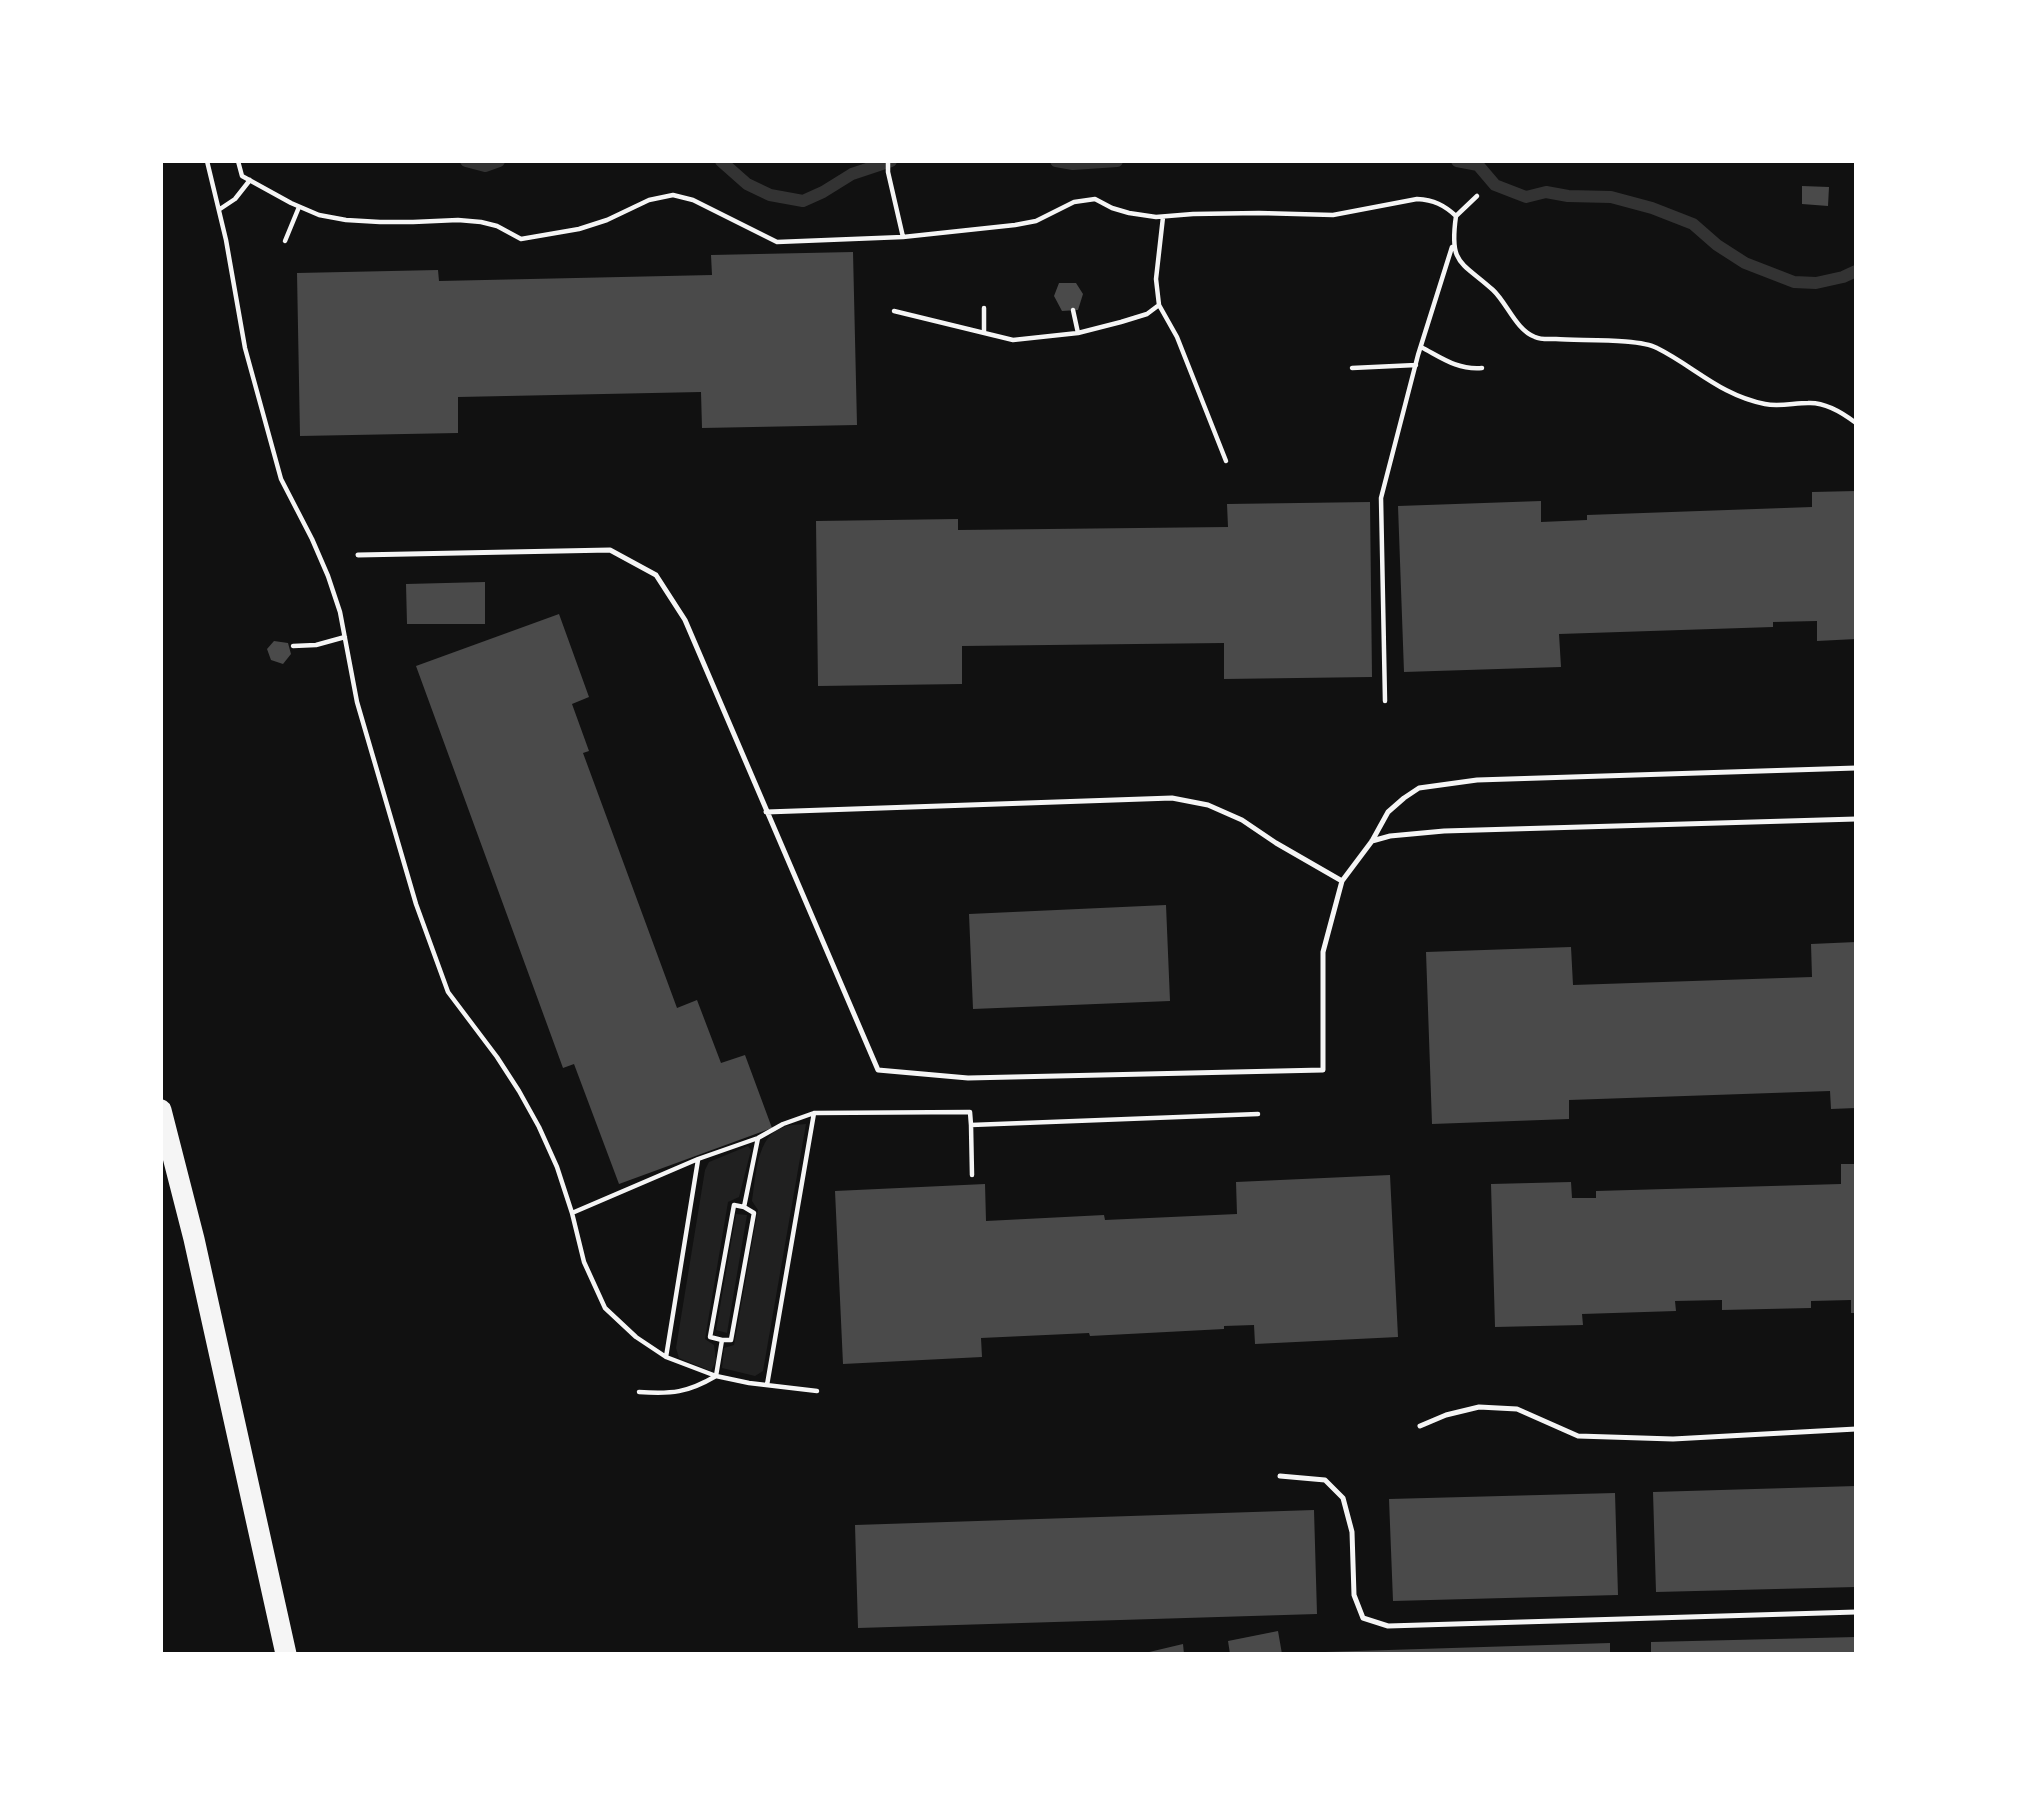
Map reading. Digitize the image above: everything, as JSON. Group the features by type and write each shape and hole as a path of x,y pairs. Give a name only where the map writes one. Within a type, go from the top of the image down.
{"highway":[{"path":"161,1110 194,1239 286,1654"}],"lane":[{"path":"358,555 610,550 656,575 685,620 878,1070 968,1078 1323,1070 1323,952 1342,881 1372,841 1388,812 1419,788 1477,780 1856,768"},
{"path":"766,812 1172,798 1208,805 1242,820 1342,881"},
{"path":"1372,841 1390,836 1444,831 1856,819"},
{"path":"1420,1426 1479,1406 1517,1409 1578,1436 1673,1439 1856,1429"},
{"path":"1280,1476 1325,1480 1343,1498 1352,1532 1354,1595 1363,1618 1388,1626 1856,1612"}],"path":[{"path":"207,161 220,209 245,348 281,479 328,576 345,637 357,702 416,904 448,992 519,1091 557,1167 584,1262 605,1308 636,1336 666,1357 716,1376 817,1391"},
{"path":"237,161 242,176 319,215 346,220 412,222 458,219 497,226 521,239 579,229 649,201 673,195 693,200 777,242 903,237 1015,225 1036,220 1074,202 1095,199 1129,213 1163,217 1259,213 1333,215 1418,199 1431,200 1445,206 1455,216"},
{"path":"888,161 888,172 903,237"},
{"path":"220,209 235,199 250,180"},
{"path":"1385,701 1381,498 1421,347 1452,246 1455,216 1478,196"},
{"path":"285,241 299,206"},
{"path":"1163,217 1156,279 1159,305 1177,337 1226,461"},
{"path":"1452,246 1460,262 1493,290 1521,327 1535,337 1655,346 1739,397 1768,405 1811,402 1836,411 1856,423"},
{"path":"894,311 1013,340 1078,333 1147,314 1159,305"},
{"path":"984,308 984,333"},
{"path":"1073,310 1078,333"},
{"path":"1421,347 1448,364 1470,369 1482,368"},
{"path":"1352,368 1416,365"},
{"path":"293,646 316,645 345,637"},
{"path":"572,1213 814,1113 970,1112 972,1175"},
{"path":"767,1385 814,1113"},
{"path":"971,1125 1258,1114"},
{"path":"744,1207 758,1138"},
{"path":"666,1357 698,1159"},
{"path":"734,1205 744,1207 754,1213 731,1340 722,1340 710,1337 734,1205"},
{"path":"716,1376 722,1340"},
{"path":"639,1392 680,1393 716,1376"}],"shaded area":[{"path":"806,1124 763,1371 755,1376 722,1368 724,1348 734,1345 758,1210 752,1201 759,1158 775,1131 787,1126"},
{"path":"748,1146 751,1150 739,1197 728,1202 705,1339 714,1345 716,1361 711,1371 679,1358 676,1348 705,1170 709,1162"},
{"path":"736,1214 747,1215 727,1333 716,1330"}],"building":[{"path":"1802,186 1829,187 1828,206 1802,204"},
{"path":"853,252 857,425 702,428 701,392 458,397 458,433 300,436 297,273 438,270 439,281 712,275 711,255"},
{"path":"1059,283 1076,283 1083,294 1078,310 1062,311 1054,296"},
{"path":"1856,491 1856,639 1817,641 1817,621 1773,622 1773,627 1559,634 1561,667 1404,672 1398,506 1541,501 1541,522 1587,520 1587,515 1812,507 1812,492"},
{"path":"1370,502 1372,677 1224,679 1224,643 962,646 962,684 818,686 816,521 958,519 958,530 1228,527 1227,504"},
{"path":"485,582 485,624 407,624 406,584"},
{"path":"559,614 589,697 572,704 589,751 583,753 677,1008 697,1000 721,1063 745,1055 772,1128 619,1184 574,1064 563,1068 416,666"},
{"path":"274,641 288,643 291,654 283,664 271,660 267,649"},
{"path":"1166,905 1170,1001 973,1009 969,914"},
{"path":"1856,942 1856,1108 1831,1109 1830,1091 1569,1100 1569,1119 1432,1124 1426,952 1571,947 1573,985 1812,977 1811,944"},
{"path":"1841,1164 1856,1164 1856,1313 1851,1313 1851,1300 1811,1301 1811,1308 1722,1310 1722,1300 1675,1301 1676,1311 1582,1314 1583,1325 1495,1327 1491,1184 1571,1182 1572,1198 1596,1198 1596,1191 1841,1184"},
{"path":"1390,1175 1398,1337 1255,1344 1254,1325 1224,1326 1224,1329 1090,1336 1089,1333 981,1338 982,1357 843,1364 835,1191 985,1184 986,1221 1104,1215 1105,1220 1237,1214 1236,1182"},
{"path":"1856,1486 1856,1587 1656,1592 1653,1492"},
{"path":"1615,1493 1618,1595 1393,1601 1389,1499"},
{"path":"1314,1510 1317,1614 858,1628 855,1525"},
{"path":"1278,1631 1282,1654 1230,1654 1228,1641"},
{"path":"1856,1637 1856,1654 1651,1654 1651,1642"},
{"path":"1610,1643 1610,1654 1325,1654 1325,1652"},
{"path":"1183,1644 1184,1654 1145,1654 1145,1653"}],"waterway":[{"path":"466,161 485,166 499,161"},
{"path":"721,161 747,184 770,195 803,201 852,174 891,161"},
{"path":"1056,161 1073,164 1117,161"},
{"path":"1457,161 1478,165 1495,185 1526,197 1546,192 1568,196 1611,197 1652,208 1693,224 1717,245 1745,263 1794,282 1816,283 1856,271"}]}
